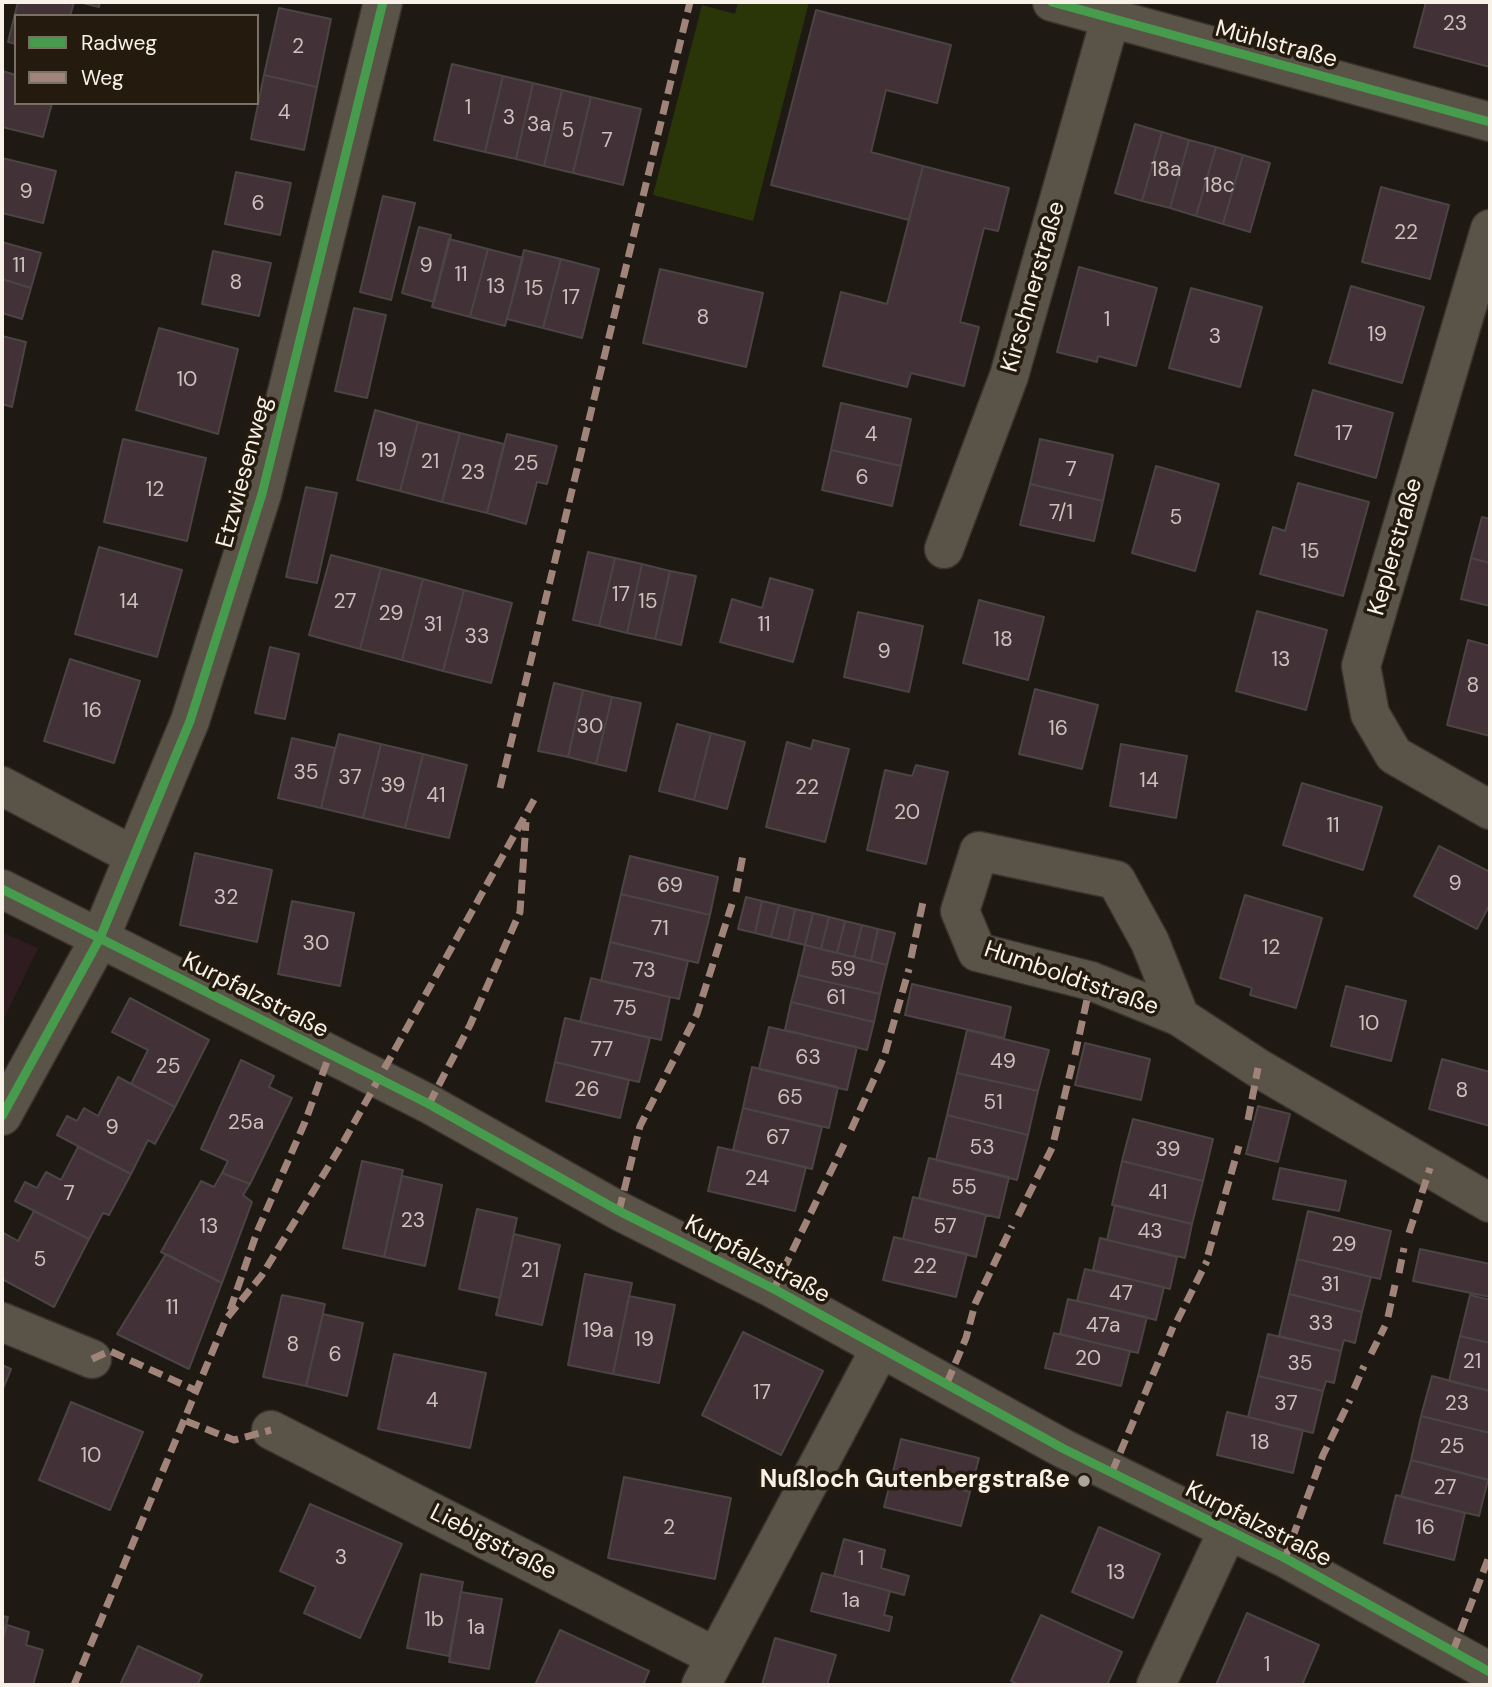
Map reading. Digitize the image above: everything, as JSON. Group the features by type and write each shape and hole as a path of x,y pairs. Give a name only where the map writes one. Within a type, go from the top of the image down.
{"street":[{"name":"Etzwiesenweg","path":"2,1116 100,938 190,721 262,494 383,2"},
{"name":"Mühlstraße","path":"1052,2 1490,122"},
{"name":"Kirschnerstraße","path":"944,549 1009,376 1110,20"},
{"name":"Keplerstraße","path":"1490,229 1361,666 1370,714 1394,755 1490,810"},
{"path":"2,786 134,856"},
{"name":"Humboldtstraße","path":"1180,1017 1150,942 1116,880 979,851 960,911 977,952 1091,981 1180,1017 1258,1068 1490,1203"},
{"name":"Kurpfalzstraße","path":"2,888 329,1056 429,1104 619,1210 774,1289 1064,1449 1228,1530 1490,1672"},
{"path":"2,1322 92,1359"},
{"path":"707,1671 880,1349"},
{"name":"Liebigstraße","path":"271,1430 707,1671"},
{"path":"1156,1685 1228,1530"}],"shaded area":[{"path":"2,932 38,948 2,1023"}],"green space":[{"path":"738,2 809,2 753,221 653,195 702,5 735,14"}],"building":[{"path":"18,2 74,2 71,14 15,14"},
{"path":"79,2 100,2 99,7"},
{"path":"1426,2 1490,2 1490,67 1414,47"},
{"path":"279,8 331,19 317,87 264,75"},
{"path":"816,10 951,45 937,103 886,90 871,152 923,166 909,220 771,185"},
{"path":"14,18 14,44 8,42"},
{"path":"452,64 503,76 485,152 434,140"},
{"path":"2,71 14,74 14,105 51,105 43,137 2,127"},
{"path":"264,75 317,87 304,150 251,139"},
{"path":"503,76 533,83 516,159 485,152"},
{"path":"533,83 562,90 544,166 516,159"},
{"path":"562,90 591,97 573,173 544,166"},
{"path":"591,97 641,109 623,185 573,173"},
{"path":"1135,124 1162,132 1142,201 1115,193"},
{"path":"1162,132 1189,140 1170,208 1142,201"},
{"path":"1189,140 1216,147 1196,216 1170,208"},
{"path":"1216,147 1243,155 1223,224 1196,216"},
{"path":"1243,155 1270,163 1250,232 1223,224"},
{"path":"2,158 56,171 43,223 2,213"},
{"path":"923,166 1009,188 998,231 984,228 960,322 979,327 964,386 911,373 907,387 823,366 841,292 887,304"},
{"path":"236,172 291,183 280,235 225,224"},
{"path":"1381,187 1449,205 1430,279 1362,262"},
{"path":"383,196 415,203 391,300 360,292"},
{"path":"419,227 451,235 434,302 402,293"},
{"path":"449,239 488,249 470,317 432,307"},
{"path":"2,242 41,253 31,288 2,279"},
{"path":"488,249 523,258 505,326 470,317"},
{"path":"524,250 561,259 543,328 507,319"},
{"path":"213,251 271,263 259,316 202,304"},
{"path":"561,259 599,269 582,338 543,328"},
{"path":"1079,267 1157,288 1136,366 1098,356 1097,362 1057,352"},
{"path":"660,269 763,293 746,367 643,343"},
{"path":"2,279 31,288 22,319 2,313"},
{"path":"1351,286 1424,307 1402,383 1329,363"},
{"path":"1191,288 1262,307 1240,387 1169,368"},
{"path":"354,308 386,315 367,398 335,391"},
{"path":"159,328 238,349 218,434 136,410"},
{"path":"2,336 26,342 12,407 2,404"},
{"path":"1313,390 1393,413 1376,478 1295,455"},
{"path":"841,403 911,419 901,466 831,450"},
{"path":"375,410 418,422 400,491 357,480"},
{"path":"418,422 460,433 442,502 400,491"},
{"path":"460,433 504,444 487,513 442,502"},
{"path":"507,434 557,446 547,484 537,482 526,524 487,513"},
{"path":"123,439 206,458 187,541 104,522"},
{"path":"1040,439 1113,455 1103,501 1030,484"},
{"path":"831,450 901,466 892,506 822,490"},
{"path":"1156,466 1219,484 1195,571 1132,553"},
{"path":"1298,483 1369,502 1343,596 1260,574 1273,527 1285,531"},
{"path":"1030,484 1103,501 1094,541 1020,525"},
{"path":"306,487 337,493 317,583 286,577"},
{"path":"1482,517 1490,519 1490,563 1471,558"},
{"path":"99,547 182,570 157,657 75,634"},
{"path":"588,552 615,558 599,626 573,620"},
{"path":"331,555 381,568 360,649 309,635"},
{"path":"615,558 642,564 627,633 599,626"},
{"path":"1471,558 1490,563 1490,606 1461,599"},
{"path":"642,564 670,571 655,639 627,633"},
{"path":"381,568 423,579 402,660 360,649"},
{"path":"670,571 696,576 681,645 655,639"},
{"path":"770,578 813,590 793,662 720,642 732,599 762,608"},
{"path":"423,579 464,590 443,671 402,660"},
{"path":"464,590 512,603 491,683 443,671"},
{"path":"979,600 1044,617 1028,680 963,663"},
{"path":"1257,611 1327,630 1306,710 1236,691"},
{"path":"858,612 923,626 909,692 844,677"},
{"path":"1468,640 1490,646 1490,736 1447,725"},
{"path":"270,647 299,654 285,719 255,713"},
{"path":"70,659 140,681 114,763 44,741"},
{"path":"554,683 583,690 568,757 538,751"},
{"path":"1035,689 1098,705 1082,769 1019,754"},
{"path":"583,690 612,697 596,764 568,757"},
{"path":"612,697 641,703 626,771 596,764"},
{"path":"677,724 711,733 694,800 659,791"},
{"path":"711,733 745,742 727,809 694,800"},
{"path":"339,734 381,744 363,818 321,808"},
{"path":"292,738 335,748 321,808 278,798"},
{"path":"813,740 849,749 825,842 766,827 787,742 811,749"},
{"path":"381,744 423,754 405,828 363,818"},
{"path":"1121,744 1187,756 1176,818 1110,806"},
{"path":"423,754 467,765 449,838 405,828"},
{"path":"916,765 948,772 926,864 867,850 885,770 912,776"},
{"path":"1302,783 1382,807 1363,870 1283,845"},
{"path":"1439,846 1490,872 1490,904 1477,929 1414,896"},
{"path":"195,853 272,870 257,942 180,925"},
{"path":"630,856 718,877 710,915 621,894"},
{"path":"621,894 710,915 698,963 610,942"},
{"path":"1245,895 1322,918 1296,1008 1250,995 1252,988 1220,978"},
{"path":"746,897 762,901 755,933 738,929"},
{"path":"292,901 354,913 340,986 278,974"},
{"path":"762,901 779,905 771,937 755,933"},
{"path":"779,905 795,909 788,941 771,937"},
{"path":"795,909 813,913 805,945 788,941"},
{"path":"813,913 829,917 821,949 805,945"},
{"path":"829,917 845,921 837,953 821,949"},
{"path":"845,921 862,925 854,957 837,953"},
{"path":"862,925 878,929 871,961 854,957"},
{"path":"878,929 895,933 887,965 871,961"},
{"path":"610,942 688,961 679,999 601,981"},
{"path":"805,945 887,965 880,994 798,975"},
{"path":"798,975 880,994 874,1022 791,1002"},
{"path":"591,978 670,997 661,1040 580,1022"},
{"path":"912,984 1011,1007 1004,1038 905,1015"},
{"path":"1346,986 1406,1001 1391,1061 1331,1046"},
{"path":"130,998 209,1040 175,1107 131,1084 148,1050 112,1032"},
{"path":"791,1002 874,1022 867,1050 785,1030"},
{"path":"565,1018 650,1038 639,1082 555,1062"},
{"path":"769,1027 857,1047 847,1090 759,1069"},
{"path":"967,1030 1049,1050 1038,1091 957,1073"},
{"path":"1085,1043 1150,1059 1141,1100 1075,1085"},
{"path":"1442,1059 1490,1072 1490,1126 1429,1109"},
{"path":"241,1060 274,1076 269,1087 292,1098 250,1184 222,1173 228,1161 201,1149"},
{"path":"555,1062 629,1080 620,1118 546,1101"},
{"path":"752,1067 838,1087 829,1128 743,1108"},
{"path":"957,1073 1038,1091 1028,1135 947,1115"},
{"path":"118,1077 175,1107 155,1144 148,1140 131,1174 57,1135 67,1116 77,1121 84,1108 98,1116"},
{"path":"1258,1106 1290,1114 1278,1162 1246,1154"},
{"path":"743,1108 822,1127 812,1169 733,1150"},
{"path":"947,1115 1028,1135 1017,1180 936,1160"},
{"path":"1133,1119 1213,1139 1203,1181 1122,1161"},
{"path":"78,1147 131,1174 109,1215 103,1213 89,1239 15,1201 25,1182 37,1188 46,1172 61,1180"},
{"path":"718,1147 806,1167 795,1211 708,1191"},
{"path":"929,1158 1009,1177 999,1218 919,1198"},
{"path":"362,1161 403,1170 384,1257 343,1248"},
{"path":"1122,1161 1203,1181 1192,1224 1112,1205"},
{"path":"1280,1168 1346,1181 1339,1211 1273,1199"},
{"path":"222,1173 250,1184 243,1195 252,1202 222,1283 161,1252 201,1181 214,1187"},
{"path":"402,1176 442,1185 425,1266 384,1257"},
{"path":"913,1197 986,1215 976,1257 903,1239"},
{"path":"1115,1205 1192,1224 1185,1258 1107,1240"},
{"path":"477,1209 517,1218 500,1298 459,1289"},
{"path":"34,1211 89,1239 54,1307 2,1279 2,1232 18,1241"},
{"path":"1308,1211 1391,1231 1380,1279 1297,1259"},
{"path":"514,1234 560,1245 542,1325 496,1315"},
{"path":"894,1237 967,1254 956,1297 883,1280"},
{"path":"1100,1238 1177,1257 1170,1289 1093,1270"},
{"path":"1420,1249 1490,1264 1490,1297 1413,1281"},
{"path":"166,1254 222,1283 189,1369 117,1334"},
{"path":"1297,1259 1371,1277 1362,1312 1289,1294"},
{"path":"1085,1269 1164,1287 1156,1320 1077,1301"},
{"path":"585,1274 632,1283 613,1374 568,1365"},
{"path":"1289,1294 1362,1312 1355,1343 1344,1340 1341,1351 1279,1336"},
{"path":"282,1295 325,1304 306,1386 263,1377"},
{"path":"1470,1295 1490,1300 1490,1343 1460,1336"},
{"path":"629,1296 675,1305 659,1383 613,1374"},
{"path":"1068,1299 1147,1317 1138,1353 1060,1334"},
{"path":"323,1314 363,1323 347,1396 306,1386"},
{"path":"743,1332 823,1371 781,1455 702,1415"},
{"path":"1054,1333 1130,1351 1121,1386 1045,1368"},
{"path":"1268,1334 1341,1351 1334,1383 1326,1381 1323,1391 1258,1376"},
{"path":"1460,1336 1490,1343 1490,1391 1449,1381"},
{"path":"394,1354 486,1373 470,1448 378,1429"},
{"path":"2,1365 11,1369 2,1391"},
{"path":"1258,1376 1323,1391 1313,1433 1248,1417"},
{"path":"1432,1376 1490,1391 1490,1433 1421,1416"},
{"path":"71,1402 143,1432 110,1510 39,1480"},
{"path":"1227,1412 1303,1430 1293,1473 1217,1455"},
{"path":"1421,1416 1490,1433 1490,1480 1411,1460"},
{"path":"901,1439 979,1458 970,1492 893,1472"},
{"path":"1411,1460 1488,1480 1479,1516 1401,1497"},
{"path":"893,1472 970,1492 961,1526 884,1507"},
{"path":"624,1477 731,1498 715,1579 608,1558"},
{"path":"1396,1495 1465,1513 1454,1560 1384,1543"},
{"path":"310,1504 402,1544 360,1638 304,1613 316,1587 280,1571"},
{"path":"1099,1527 1160,1554 1133,1618 1072,1592"},
{"path":"844,1539 885,1550 881,1568 909,1576 904,1595 834,1576"},
{"path":"822,1573 890,1591 884,1615 892,1617 889,1631 811,1611"},
{"path":"421,1574 463,1582 449,1656 407,1648"},
{"path":"461,1592 502,1599 489,1669 449,1662"},
{"path":"1247,1613 1319,1645 1302,1685 1216,1685"},
{"path":"1041,1615 1122,1652 1107,1685 1020,1685 1011,1681"},
{"path":"2,1616 8,1617 2,1642"},
{"path":"7,1625 29,1632 26,1645 43,1650 33,1685 2,1685 2,1642"},
{"path":"560,1630 649,1671 643,1685 535,1685"},
{"path":"775,1638 836,1655 827,1685 762,1685"},
{"path":"138,1646 202,1675 197,1685 120,1685"}],"marked path":[{"path":"500,788 690,2"},
{"path":"74,1685 226,1319 262,1275 344,1141 535,798"},
{"path":"429,1104 470,1025 520,912 526,822"},
{"path":"736,892 743,855"},
{"path":"911,958 923,902"},
{"path":"619,1211 640,1126 697,1014 732,904"},
{"path":"851,1130 884,1057 909,969"},
{"path":"1075,1055 1091,981"},
{"path":"230,1310 257,1232 305,1122 329,1056"},
{"path":"1054,1140 1072,1065"},
{"path":"1248,1120 1258,1068"},
{"path":"774,1289 847,1138"},
{"path":"1208,1255 1239,1146"},
{"path":"1018,1216 1052,1148"},
{"path":"1409,1233 1430,1168"},
{"path":"947,1383 966,1338 975,1304 1012,1226"},
{"path":"1399,1273 1404,1248"},
{"path":"1177,1321 1207,1261"},
{"path":"1388,1317 1395,1285"},
{"path":"1371,1354 1385,1326"},
{"path":"1112,1472 1173,1327"},
{"path":"92,1359 110,1351 197,1391"},
{"path":"1354,1389 1364,1366"},
{"path":"1285,1558 1323,1455 1350,1400"},
{"path":"186,1421 234,1440 271,1430"},
{"path":"1453,1651 1490,1554"}],"cycle path":[{"path":"2,1116 100,938 190,721 262,494 383,2"},
{"path":"1052,2 1490,122"},
{"path":"2,889 429,1104 619,1211 774,1289 1064,1449 1285,1558 1490,1672"}],"place":[{"name":"Nußloch Gutenbergstraße","path":"1084,1481"}]}
